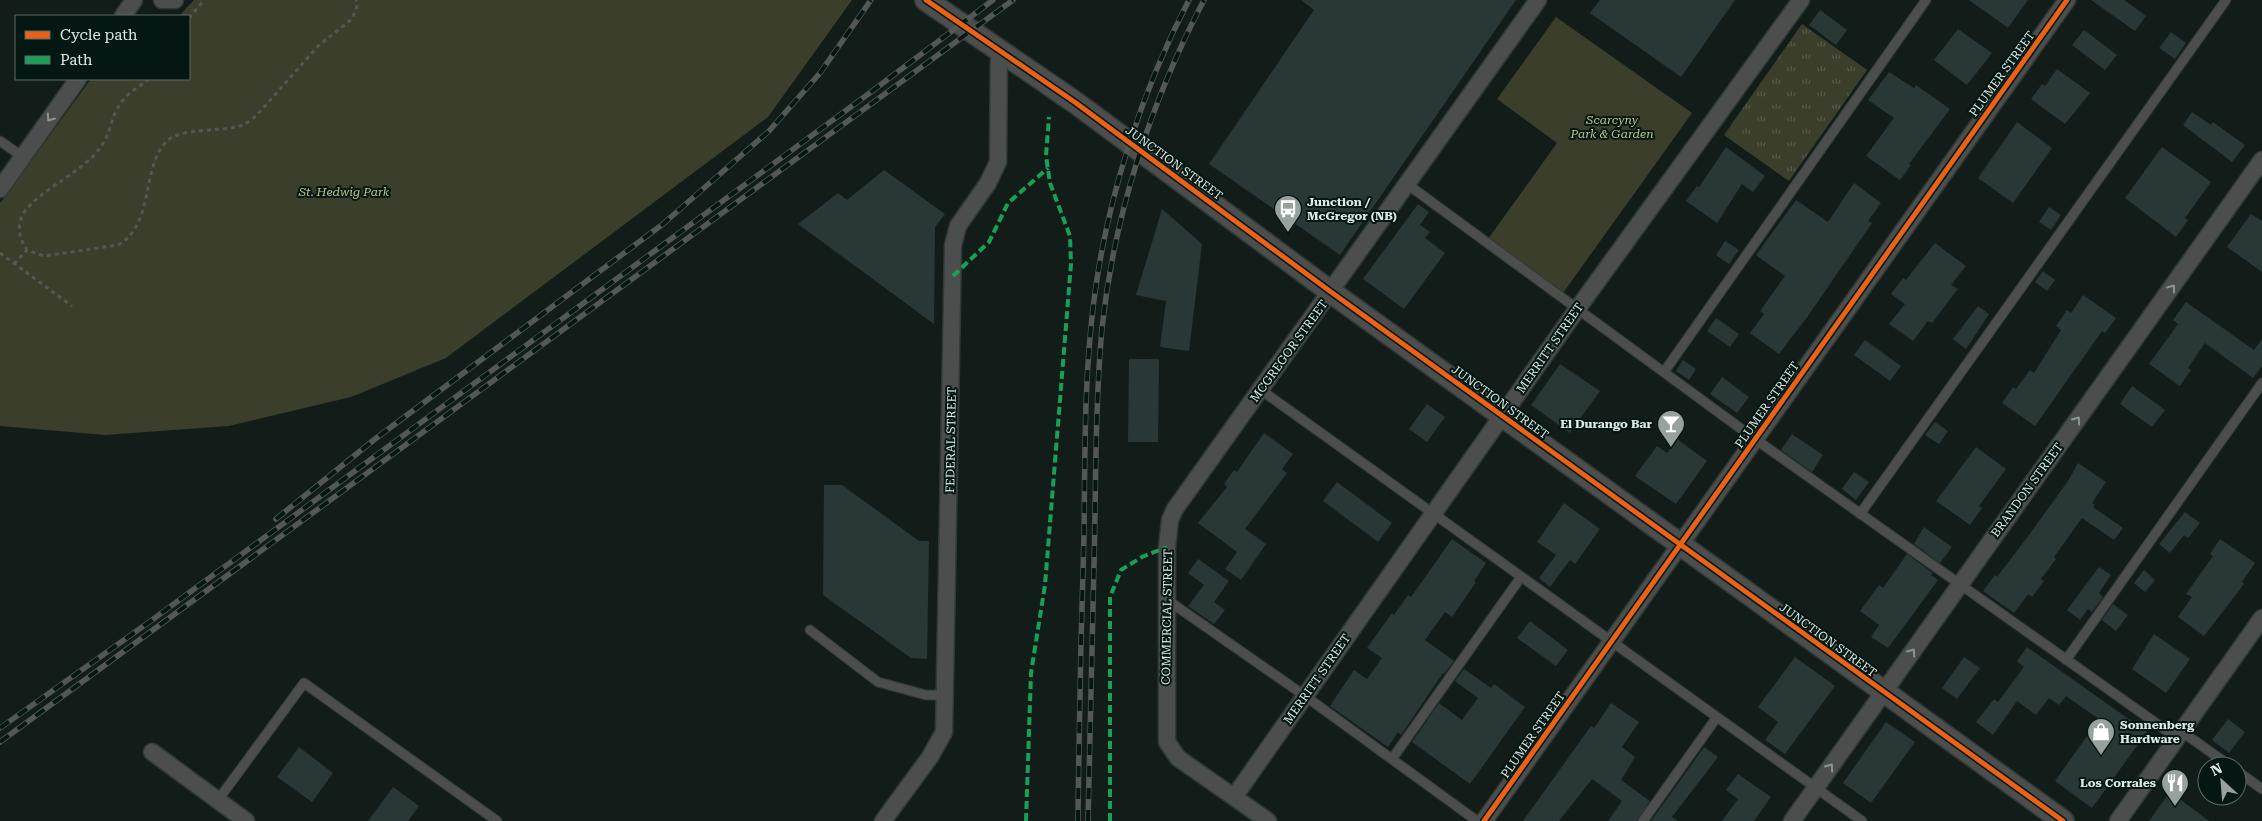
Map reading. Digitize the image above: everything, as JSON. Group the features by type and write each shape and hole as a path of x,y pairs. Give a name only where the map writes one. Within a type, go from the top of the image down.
{"street":[{"path":"124,15 134,0"},
{"path":"162,0 175,0"},
{"name":"JUNCTION STREET","path":"926,0 1143,152 1331,292 2062,821"},
{"name":"MCGREGOR STREET","path":"1194,480 1261,390 1538,0"},
{"name":"MERRITT STREET","path":"1234,797 1578,308 1801,0"},
{"name":"PLUMER STREET","path":"1484,821 2067,0"},
{"name":"FEDERAL STREET","path":"883,821 930,756 944,732 953,245 958,226 992,177 998,162 999,52"},
{"path":"0,189 77,80"},
{"name":"BRANDON STREET","path":"1792,821 2262,160"},
{"name":"COMMERCIAL STREET","path":"1194,480 1174,509 1170,520 1168,536 1166,734 1172,752 1178,758 1234,797"},
{"path":"2118,821 2262,618"},
{"path":"152,752 244,820"},
{"path":"1234,797 1268,821"}],"lane":[{"path":"1664,372 1926,0"},
{"path":"1860,514 2226,0"},
{"path":"0,141 23,157"},
{"path":"1407,184 1754,439 1959,585 2066,660 2214,756"},
{"path":"2066,660 2262,383"},
{"path":"1261,390 1862,821"},
{"path":"1392,759 1521,577"},
{"path":"1166,599 1305,696 1477,821"},
{"path":"810,630 878,682 926,696 946,695"},
{"path":"218,800 304,683 496,821"},
{"path":"1643,821 1717,717"},
{"path":"2247,778 2262,789"}],"path":[{"path":"190,17 204,0"},
{"path":"148,80 120,103 110,135 93,157 36,201 23,214 19,224 19,234 28,250 44,256 118,245 127,240 139,220 157,158 166,141 175,135 232,128 245,124 256,116 318,46 352,19 357,6 356,0"},
{"path":"14,264 28,250"},
{"path":"0,254 72,306"}],"green space":[{"name":"St. Hedwig Park","path":"194,0 852,0 768,117 446,358 351,397 229,426 105,435 0,426 0,203 90,80 190,80 190,15 180,15"},
{"name":"Scarcyny Park & Garden","path":"1556,17 1692,113 1563,293 1488,239 1557,143 1497,99"},
{"path":"1802,24 1867,70 1789,181 1724,135"}],"building":[{"path":"1301,0 1516,0 1340,255 1209,164 1314,10"},
{"path":"1600,0 1735,0 1681,77 1590,13"},
{"path":"1969,0 2028,0 2008,28"},
{"path":"2091,0 2124,0 2146,16 2135,31"},
{"path":"1820,10 1847,30 1836,45 1809,25"},
{"path":"1958,29 1992,53 1967,85 1934,60"},
{"path":"2084,30 2117,55 2105,70 2072,45"},
{"path":"2171,32 2186,43 2175,59 2159,48"},
{"path":"2057,69 2090,93 2065,124 2031,99 2042,84 2045,86"},
{"path":"1889,72 1914,88 1916,85 1950,109 1909,164 1911,165 1900,180 1866,156 1894,118 1868,100"},
{"path":"2192,112 2211,125 2213,122 2245,145 2232,162 2183,125"},
{"path":"2017,122 2052,148 2013,203 1978,178"},
{"path":"1726,147 1765,176 1753,192 1742,184 1717,223 1686,201 1697,186 1699,187"},
{"path":"2162,147 2211,182 2185,218 2188,220 2176,237 2125,198"},
{"path":"884,170 945,214 935,227 934,324 798,224 838,193 847,200"},
{"path":"1854,183 1881,203 1868,221 1872,223 1808,316 1779,354 1750,333 1764,314 1760,311 1785,276 1756,255 1796,200 1828,222"},
{"path":"1418,204 1429,212 1420,225 1430,232 1425,238 1445,253 1404,309 1363,279"},
{"path":"2049,207 2061,215 2051,230 2039,222"},
{"path":"1162,209 1202,244 1189,351 1160,347 1166,301 1136,295"},
{"path":"2251,214 2262,221 2262,272 2227,247"},
{"path":"1725,241 1739,250 1729,264 1716,255"},
{"path":"1935,243 1966,266 1951,285 1958,289 1932,323 1928,321 1913,341 1889,324 1905,304 1891,294 1903,278 1906,280"},
{"path":"2043,271 2055,280 2047,291 2035,282"},
{"path":"2083,295 2116,318 2105,333 2102,331 2035,426 2002,403 2013,387 2016,389 2030,370 2034,373 2061,330 2056,326 2067,310 2071,313"},
{"path":"2186,302 2254,350 2262,339 2262,366 2253,378 2205,343 2188,368 2191,370 2180,386 2149,364 2178,324 2173,320"},
{"path":"1978,306 1989,314 1966,349 1953,339"},
{"path":"1716,318 1739,334 1730,347 1707,331"},
{"path":"1865,340 1901,366 1890,381 1854,355"},
{"path":"1129,359 1159,359 1158,442 1128,442"},
{"path":"1683,360 1696,369 1689,380 1676,371"},
{"path":"1560,364 1600,391 1570,433 1531,405"},
{"path":"1722,377 1749,397 1737,413 1710,394"},
{"path":"2132,386 2165,410 2152,427 2120,404"},
{"path":"1427,404 1445,417 1427,442 1409,429"},
{"path":"1935,422 1948,431 1939,444 1925,435"},
{"path":"1264,433 1293,454 1282,469 1287,473 1245,529 1266,544 1241,580 1225,569 1237,552 1198,523 1227,487 1224,484 1234,470 1237,472"},
{"path":"1792,434 1823,455 1812,472 1781,450"},
{"path":"1677,439 1707,461 1676,504 1635,476 1657,446 1667,453"},
{"path":"1976,447 2006,469 1979,506 1982,508 1970,525 1936,501"},
{"path":"2078,463 2106,482 2092,503 2095,505 2093,507 2123,528 2114,540 2082,518 2054,557 2056,559 2041,579 2044,581 2032,597 2028,594 2014,613 1983,591 1995,575 1997,577 2026,539 2068,481"},
{"path":"1854,472 1869,482 1856,500 1842,489"},
{"path":"1337,482 1392,523 1378,542 1323,501"},
{"path":"824,485 842,485 919,541 929,541 927,659 911,658 823,595"},
{"path":"1564,503 1600,529 1575,564 1570,560 1550,587 1539,578 1556,555 1537,542"},
{"path":"2185,512 2200,523 2188,538 2184,535 2170,553 2159,544"},
{"path":"1924,527 1952,547 1940,563 1914,544"},
{"path":"1452,539 1486,563 1474,581 1476,582 1452,617 1445,612 1425,640 1454,661 1443,673 1401,735 1398,732 1388,747 1330,706 1354,670 1367,679 1382,658 1367,648 1392,613 1394,615 1408,595 1411,597"},
{"path":"2220,539 2255,563 2242,582 2244,584 2204,636 2178,617 2192,597 2186,594 2213,556 2210,554"},
{"path":"1907,554 1933,573 1931,575 1938,580 1888,648 1871,637 1879,625 1860,611 1879,585 1883,588"},
{"path":"1198,559 1229,581 1214,602 1225,610 1214,624 1188,606 1204,585 1188,573"},
{"path":"2099,567 2111,575 2099,593 2103,597 2092,612 2088,609 2080,620 2067,610"},
{"path":"2144,570 2155,580 2145,592 2134,583"},
{"path":"2113,604 2128,615 2116,631 2102,620"},
{"path":"1530,621 1568,650 1556,666 1517,638"},
{"path":"2154,634 2190,659 2166,693 2132,669"},
{"name":"Sonnenberg Hardware","path":"2027,647 2147,732 2092,808 2055,781 2099,719 2066,696 2059,705 2049,698 2036,715 2017,701 1993,735 1976,722 1994,699 1998,702 2024,667 2017,661"},
{"path":"1795,657 1835,686 1785,754 1765,740 1778,722 1758,707"},
{"path":"1964,657 1980,668 1957,699 1942,688"},
{"path":"1464,669 1491,688 1494,684 1525,707 1470,784 1412,742 1439,703 1462,720 1478,698 1455,681"},
{"path":"1611,703 1639,722 1622,747 1635,757 1621,780 1650,801 1637,821 1608,821 1622,801 1592,779 1559,821 1523,821 1591,726 1594,728"},
{"path":"2228,719 2245,732 2229,753 2212,740"},
{"path":"1886,722 1915,742 1871,803 1843,783"},
{"path":"299,747 333,773 312,802 277,777"},
{"path":"1704,747 1718,757 1672,817 1678,821 1651,821"},
{"path":"1738,774 1771,797 1754,821 1722,821 1738,799 1726,790"},
{"path":"393,787 419,806 408,821 368,821"},
{"name":"Los Corrales","path":"2170,792 2209,821 2149,821"}],"railway":[{"path":"276,519 375,439 663,224 769,131 820,73 871,0"},
{"path":"0,728 152,620 871,92 993,0"},
{"path":"0,742 1013,0"},
{"path":"1078,821 1086,417 1088,358 1094,300 1108,223 1117,184 1129,146 1156,70 1189,0"},
{"path":"1088,821 1097,417 1102,328 1116,243 1138,160 1167,78 1204,0"}],"marked path":[{"path":"1026,821 1031,673 1045,585 1071,264 1070,236 1050,183 1046,156 1049,117"},
{"path":"953,276 989,242 1008,203 1048,168"},
{"path":"1110,821 1110,597 1121,570 1142,557 1167,547"}],"cycle path":[{"path":"926,0 1076,103 1331,292 2063,821"},
{"path":"1484,821 2067,0"}],"place":[{"name":"Junction / McGregor (NB)","path":"1288,233"},
{"name":"El Durango Bar","path":"1671,448"},
{"name":"Sonnenberg Hardware","path":"2101,756"},
{"name":"Los Corrales","path":"2175,807"}]}
